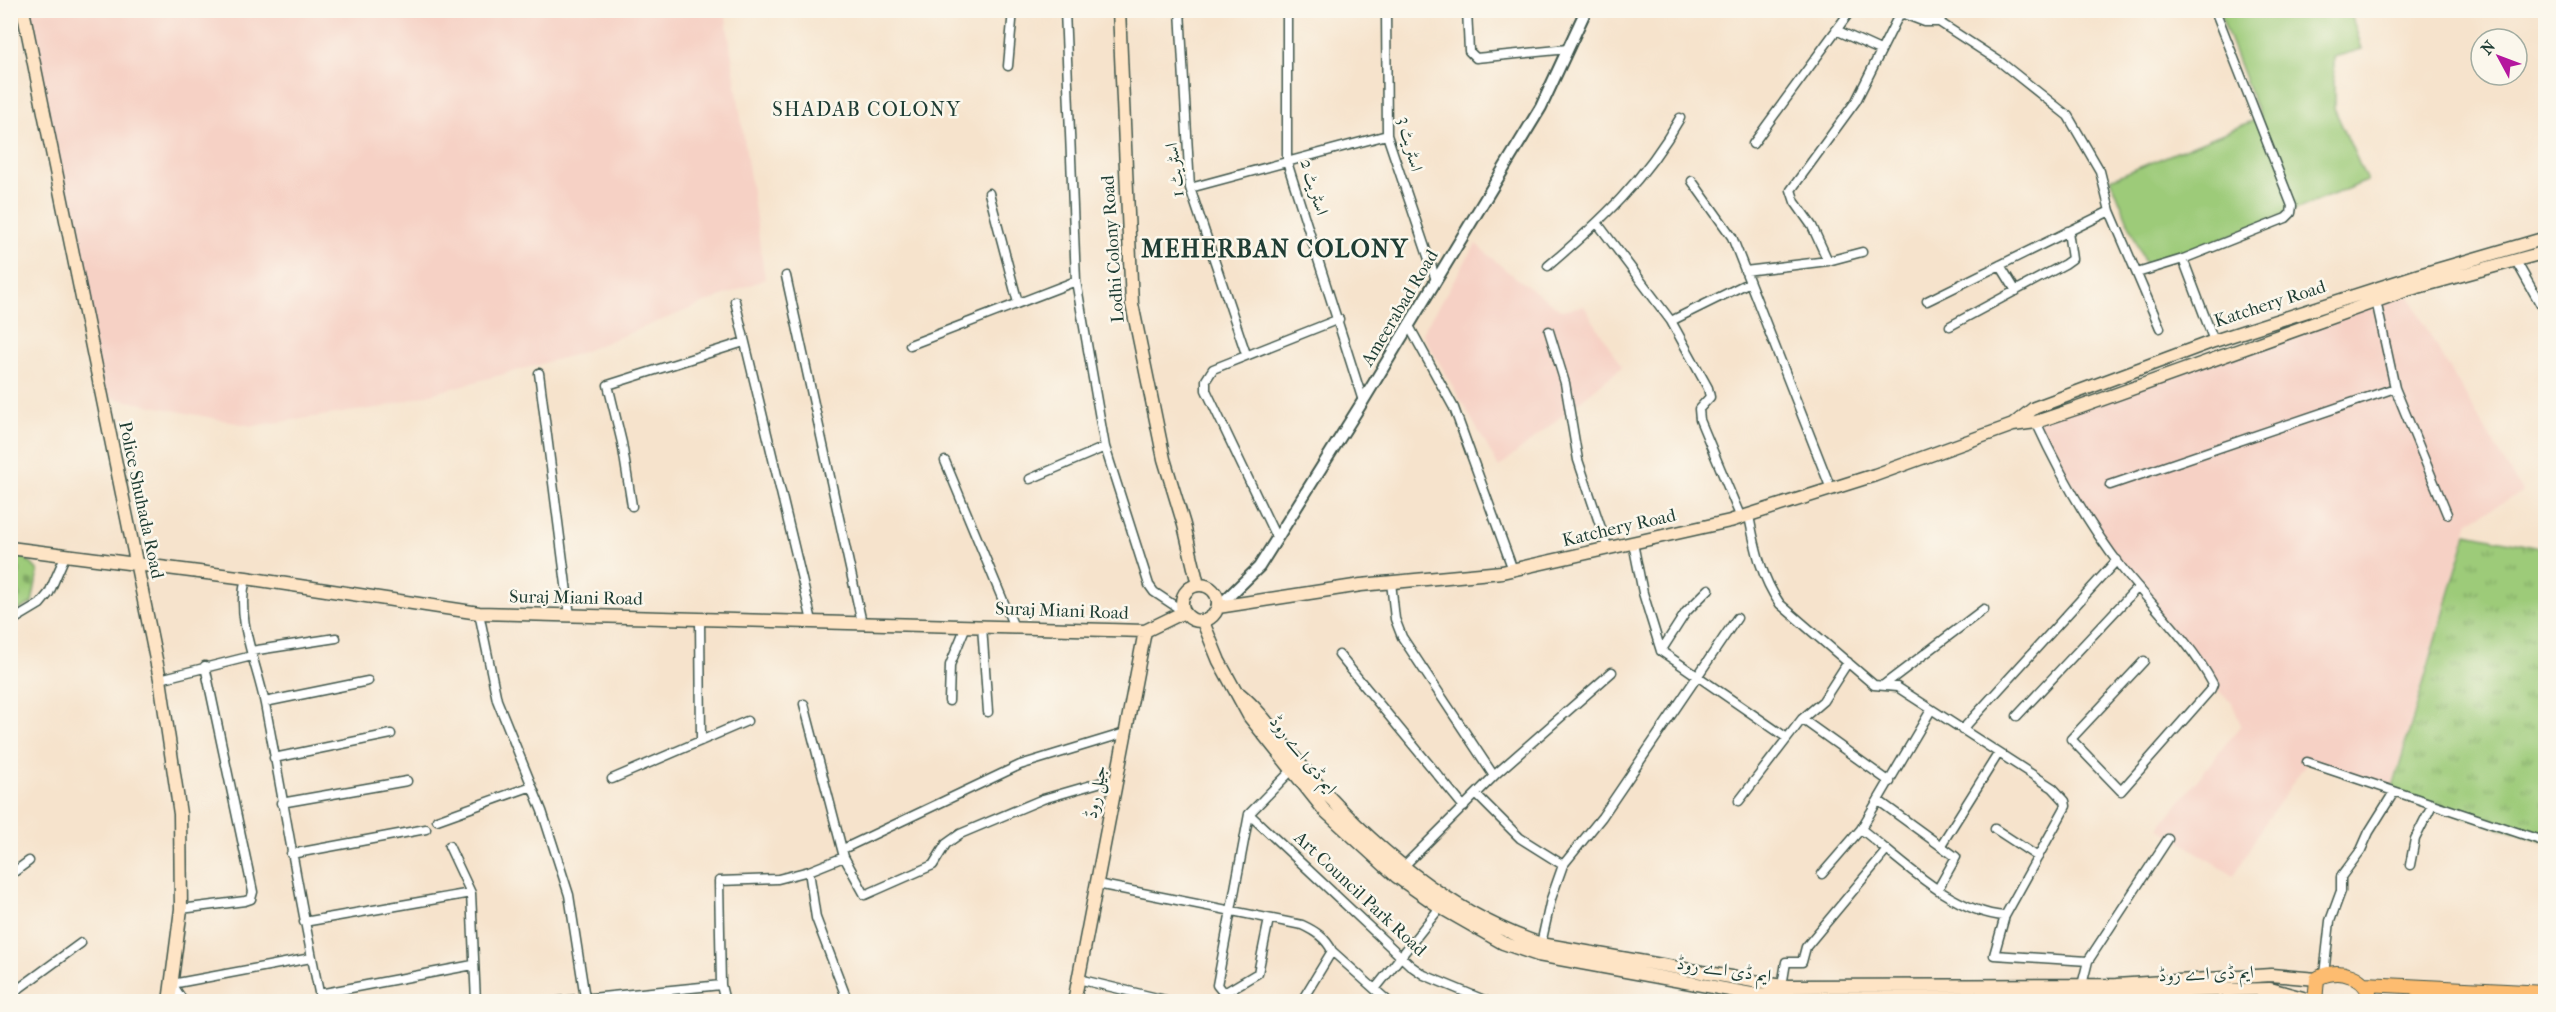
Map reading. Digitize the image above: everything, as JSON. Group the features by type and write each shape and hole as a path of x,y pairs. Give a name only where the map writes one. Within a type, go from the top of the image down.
{"main road":[{"name":"Police Shuhada Road","path":"23,10 160,679 180,814 181,909 169,1002"},
{"name":"Lodhi Colony Road","path":"1119,10 1131,304 1164,459 1184,525 1198,585"},
{"name":"Katchery Road","path":"2013,425 2034,408 2173,355 2265,325 2421,281 2546,238"},
{"name":"Katchery Road","path":"2421,281 2516,261 2546,252"},
{"name":"Katchery Road","path":"1218,607 1391,582 1513,570 1745,517 2013,425 2036,422 2078,408 2270,339 2374,295"},
{"path":"2265,325 2270,339"},
{"path":"2173,355 2179,371"},
{"path":"2071,393 2078,408"},
{"name":"Suraj Miani Road","path":"10,548 478,613 1145,631"},
{"path":"1198,585 1213,590 1218,599 1215,615 1203,622 1194,621 1184,612 1183,596 1189,589 1198,585"},
{"path":"1145,631 1184,612"},
{"name":"ایم ڈی اے روڈ","path":"1203,622 1219,662 1249,716 1324,810 1396,876 1507,933 1541,944 1675,975 1756,998 1825,992 2082,985 2271,975 2321,977"},
{"name":"جیل روڈ","path":"1074,1002 1145,631"},
{"name":"ایم ڈی اے روڈ","path":"1237,692 1257,708 1298,763 1403,867 1443,902 1503,944 1538,956 1675,975 1825,992 2116,997 2187,991 2270,989 2314,1001"},
{"path":"2314,1001 2321,977 2345,974 2369,993 2515,1002"},
{"path":"2369,993 2546,993"}],"street":[{"path":"1008,66 1013,10"},
{"path":"1065,10 1076,281 1105,447 1149,585 1154,592 1184,612"},
{"name":"اسٹریٹ 1","path":"1180,10 1190,188 1246,354"},
{"name":"اسٹریٹ 2","path":"1287,10 1287,162 1339,319 1363,401"},
{"name":"اسٹریٹ 3","path":"1386,10 1387,135 1436,280"},
{"path":"1467,10 1469,51 1476,58 1568,49"},
{"name":"Ameerabad Road","path":"1218,607 1259,567 1363,401 1541,106 1586,10"},
{"path":"1753,144 1851,10"},
{"path":"1939,22 1946,10"},
{"path":"2137,273 2183,258 2286,218 2291,213 2292,206 2215,10"},
{"path":"1828,261 1812,226 1795,202 1791,190 1856,101 1880,50 1901,14 1925,22 1939,22 1999,61 2068,116 2100,171 2110,211 2160,328"},
{"path":"1836,30 1880,50"},
{"path":"1548,266 1598,224 1641,178 1680,118"},
{"path":"1190,188 1387,135"},
{"path":"1692,181 1732,237 1831,489"},
{"path":"989,193 1018,303"},
{"path":"1927,302 2110,211"},
{"path":"1598,224 1671,321 1710,393 1710,397 1701,405 1698,414 1745,517 1757,555 1780,604 1875,685 1885,684 1897,687 2053,788 2066,803 2005,916 1994,954 2088,961"},
{"path":"1950,326 2072,259 2068,231"},
{"path":"1745,272 1828,261 1862,252"},
{"path":"2183,258 2214,341"},
{"path":"2516,261 2546,314"},
{"path":"2000,265 2016,291"},
{"path":"786,276 862,623"},
{"path":"910,345 1076,281"},
{"path":"1671,321 1748,282"},
{"path":"2374,295 2395,388 2447,514"},
{"path":"735,301 812,621"},
{"path":"1276,537 1205,385 1213,369 1339,319"},
{"path":"1409,326 1454,408 1513,570"},
{"path":"1549,331 1565,383 1578,460 1608,549"},
{"path":"632,506 622,443 608,385 744,342"},
{"path":"539,373 570,616"},
{"path":"2109,485 2395,388"},
{"path":"2036,422 2095,529 2138,587 2180,637 2213,686 2121,791 2071,739 2144,661"},
{"path":"1030,479 1105,447"},
{"path":"945,461 1014,627"},
{"path":"1633,543 1642,593 1661,651 1787,738"},
{"path":"10,622 40,604 49,592 66,554"},
{"path":"1962,730 2117,560"},
{"path":"246,579 241,597 265,702 281,803 320,998 473,965"},
{"path":"1391,582 1395,619 1402,637 1494,776"},
{"path":"2017,716 2138,587"},
{"path":"1661,651 1686,612 1709,589"},
{"path":"1885,684 1984,609"},
{"path":"478,613 497,700 532,786 569,895 585,998"},
{"path":"1541,944 1551,899 1563,866 1602,817 1737,618"},
{"path":"700,619 701,741"},
{"path":"950,701 950,665 966,626"},
{"path":"982,626 988,712"},
{"path":"160,679 252,653 336,638"},
{"path":"1339,655 1464,807"},
{"path":"1739,801 1802,719 1823,701 1848,662"},
{"path":"181,909 245,901 251,899 252,892 205,666"},
{"path":"1403,867 1494,776 1612,672"},
{"path":"265,702 368,681"},
{"path":"804,704 843,853 861,892 871,894 933,865 946,844 960,834 1044,799 1101,782 1116,782"},
{"path":"1822,874 1862,829 1931,710"},
{"path":"1802,719 1890,782"},
{"path":"612,779 747,721"},
{"path":"726,1002 721,985 719,881 778,879 808,871 1020,765 1125,733"},
{"path":"274,758 391,734"},
{"path":"1941,845 1998,754"},
{"path":"2307,762 2546,842"},
{"path":"1269,919 1258,973 1226,992 1221,990 1217,985 1249,813 1291,771"},
{"path":"281,803 407,781"},
{"path":"437,820 532,786"},
{"path":"2321,977 2330,921 2341,891 2342,877 2361,850 2369,832 2394,792"},
{"path":"1476,794 1520,838 1563,866"},
{"path":"1879,801 1956,857 1938,889"},
{"path":"2410,865 2415,839 2432,805"},
{"name":"Art Council Park Road","path":"1249,813 1424,975 1489,1002"},
{"path":"291,854 426,829"},
{"path":"1862,829 1938,889 1965,904 2005,916"},
{"path":"1995,829 2038,857"},
{"path":"2082,985 2088,961 2168,839"},
{"path":"449,846 471,893 473,965 477,1002"},
{"path":"1782,986 1786,962 1802,963 1806,947 1887,850"},
{"path":"10,875 29,861"},
{"path":"808,871 816,918 848,1002"},
{"path":"1097,884 1313,930 1328,943 1332,951 1389,1002"},
{"path":"304,922 471,893"},
{"path":"1375,989 1443,902"},
{"path":"10,995 81,943"},
{"path":"1301,1002 1332,951"},
{"path":"184,1002 172,984 312,958"},
{"path":"1078,979 1174,1002"},
{"path":"552,1002 585,998 634,997 721,985"}],"shaded area":[{"path":"28,11 725,11 765,279 577,354 383,407 252,426 103,396"},
{"path":"1476,244 1508,272 1561,310 1584,306 1622,367 1499,467 1422,333"},
{"path":"2407,290 2426,328 2522,492 2469,521 2390,791 2307,762 2263,826 2234,876 2159,828 2241,725 2232,703 2213,686 2095,529 2036,422"}],"green space":[{"path":"2219,11 2350,11 2362,49 2334,57 2334,108 2367,181 2147,269 2111,179 2260,118"},
{"path":"2467,533 2545,549 2545,842 2391,794"},
{"path":"10,540 38,571 32,603 11,614"}],"district":[{"name":"SHADAB COLONY","path":"867,109"},
{"name":"MEHERBAN COLONY","path":"1275,249"}]}
